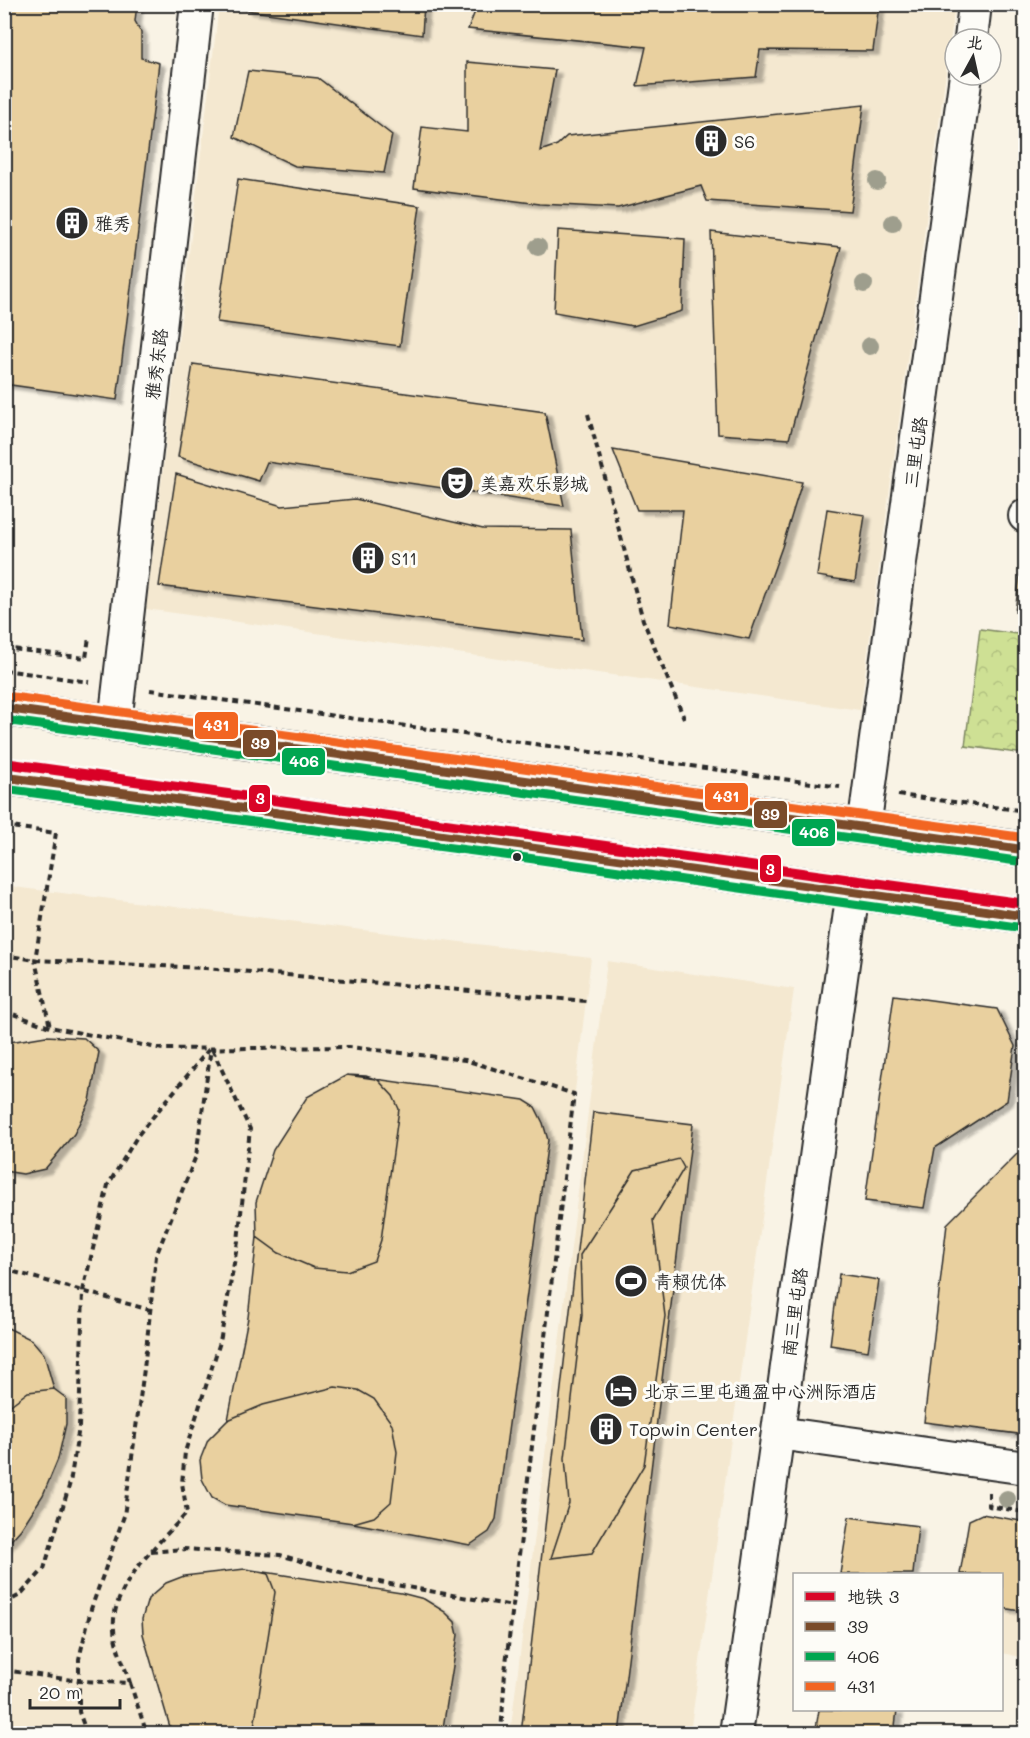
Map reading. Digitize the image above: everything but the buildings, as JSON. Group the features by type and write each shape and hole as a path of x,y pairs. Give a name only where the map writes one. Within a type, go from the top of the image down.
{"main road":[{"path":"4,708 1026,850"},
{"path":"4,777 1026,916"}],"street":[{"name":"雅秀东路","path":"115,723 197,4"},
{"path":"972,27 975,4"},
{"name":"三里屯路","path":"864,828 964,87"},
{"name":"南三里屯路","path":"736,1734 836,999 853,891"},
{"path":"778,1433 1026,1468"}],"path":[{"path":"588,414 643,620 684,718"},
{"path":"4,648 86,658 88,637"},
{"path":"4,670 870,792 1026,811"},
{"path":"4,826 56,833 35,960 50,1027"},
{"path":"4,955 35,960 206,968 586,1001"},
{"path":"4,1011 50,1027 163,1049 349,1047 465,1060 574,1094 513,1606 501,1734"},
{"path":"4,1604 20,1595 44,1569 70,1483 79,1427 83,1291 108,1185 138,1135 211,1047"},
{"path":"87,1734 79,1712 79,1659 91,1609 123,1516 156,1257 196,1156 211,1047"},
{"path":"147,1734 114,1630 114,1618 134,1572 188,1513 182,1483 185,1452 220,1342 238,1240 250,1129 211,1047"},
{"path":"4,1269 150,1310"},
{"path":"989,1506 1024,1512 1023,1521"},
{"path":"150,1552 184,1549 280,1555 368,1580 513,1606"},
{"path":"4,1670 79,1681 130,1683"}],"shaded area":[{"path":"219,5 955,5 952,27 943,27 944,87 860,710 146,609"},
{"path":"5,886 591,958 498,1733 5,1734"},
{"path":"607,961 794,989 690,1733 510,1734"},
{"path":"1003,1609 1025,1614 1025,1658 1003,1653"}],"green space":[{"path":"980,629 1025,635 1025,754 965,746"}],"metro line":[{"name":"3","path":"4,763 1026,904"}],"transit line":[{"name":"431","path":"6,696 1026,838"},
{"name":"39","path":"4,708 1026,850"},
{"name":"406","path":"4,720 1024,862"},
{"name":"431","path":"6,765 524,833 1026,904"},
{"name":"39","path":"4,777 522,845 1026,916"},
{"name":"406","path":"4,789 520,857 1024,928"}],"place":[{"name":"S6","path":"711,141"},
{"name":"雅秀","path":"72,223"},
{"name":"美嘉欢乐影城","path":"457,483"},
{"name":"S11","path":"368,558"},
{"name":"青赖优体","path":"631,1281"},
{"name":"北京三里屯通盈中心洲际酒店","path":"621,1391"},
{"name":"Topwin Center","path":"606,1429"}]}
